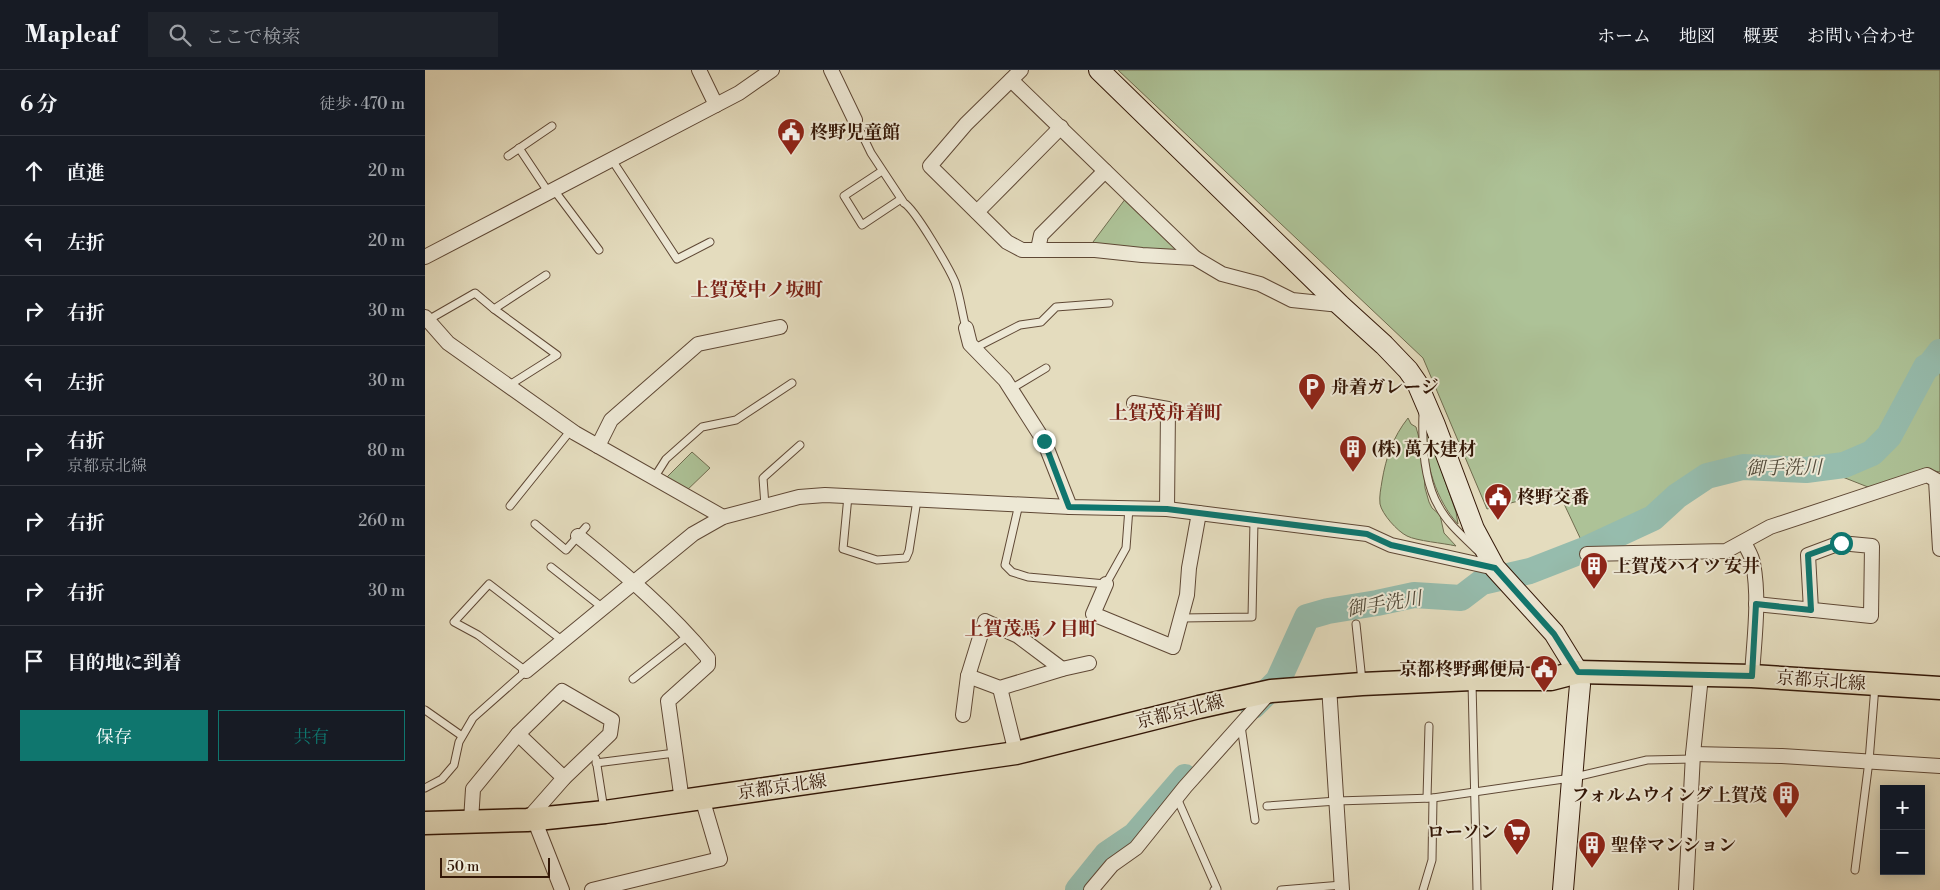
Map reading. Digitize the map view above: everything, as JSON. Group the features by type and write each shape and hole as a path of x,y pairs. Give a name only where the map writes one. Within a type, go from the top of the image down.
{"main road":[{"name":"京都京北線","path":"425,823 531,819 605,812 1016,753 1271,691 1362,684 1551,679 1578,672 1752,676 1940,688"}],"street":[{"path":"699,70 716,105"},
{"path":"425,257 716,105 772,70"},
{"path":"831,70 855,120"},
{"path":"1099,70 1408,370 1423,396 1474,529 1495,568 1554,634 1578,672 1579,702 1571,778 1563,890"},
{"path":"1195,258 1095,250 1022,250 1007,242 930,166 966,124 1016,75 1061,127 1195,258 1222,274 1260,284 1292,300 1340,305"},
{"path":"977,212 1061,127"},
{"path":"1038,250 1041,235 1105,171"},
{"path":"426,319 448,343 571,430 723,517"},
{"path":"598,446 611,420 697,344 780,327"},
{"path":"966,328 970,344 1005,380 1044,441 1069,507"},
{"path":"1134,403 1168,409 1167,509"},
{"path":"1587,554 1726,551 1770,527 1927,475 1936,480 1940,549"},
{"path":"526,671 693,534 723,517 799,496 825,495 1069,507 1167,509 1367,534 1391,545 1495,568"},
{"path":"1106,584 1093,614 1173,647 1187,595 1189,568 1199,513"},
{"path":"582,532 689,635 708,658 709,666 668,702 675,753 692,800 720,859 592,890"},
{"path":"1744,542 1753,562 1756,604 1752,676"},
{"path":"1756,604 1811,610 1871,616 1872,546 1841,543 1808,555 1811,610"},
{"path":"963,714 968,676 985,621 1018,636 1062,669"},
{"path":"968,676 999,688 1089,663"},
{"path":"1686,890 1693,756 1701,676"},
{"path":"1329,686 1342,887"},
{"path":"999,688 1016,753"},
{"path":"471,821 473,789 518,734 562,691 612,720 609,734 564,778 531,819 562,890"},
{"path":"1091,890 1112,865 1136,848 1177,798 1271,691"},
{"path":"518,734 564,778"},
{"path":"1693,756 1782,756 1940,766"}],"lane":[{"path":"855,120 871,153 901,199 910,206 920,220 955,282 966,328"},
{"path":"508,156 552,126"},
{"path":"519,148 599,250"},
{"path":"613,160 677,259 710,242"},
{"path":"883,171 844,196 862,225 901,199"},
{"path":"494,309 546,275"},
{"path":"426,319 475,293 557,355 508,386"},
{"path":"975,348 1020,325 1041,322 1056,307 1109,303"},
{"path":"1011,389 1046,368"},
{"path":"655,478 666,460 702,427 736,420 792,383"},
{"path":"510,506 571,430"},
{"path":"765,506 763,478 800,445"},
{"path":"848,496 843,550 877,560 906,558 909,551 917,500"},
{"path":"1019,504 1005,565 1012,572 1028,577 1106,584 1126,548 1129,508"},
{"path":"1181,618 1252,617 1254,521"},
{"path":"535,524 566,550 582,532"},
{"path":"551,567 603,608"},
{"path":"425,788 442,780 454,765 462,736 473,718 526,671 478,636 454,622 489,584 563,641"},
{"path":"1356,624 1362,684"},
{"path":"633,680 689,635"},
{"path":"1472,680 1477,890"},
{"path":"1855,870 1869,761 1875,684"},
{"path":"425,710 462,736"},
{"path":"1241,726 1255,820"},
{"path":"1423,890 1432,860 1429,726"},
{"path":"594,749 605,812"},
{"path":"596,763 675,753"},
{"path":"1267,806 1337,801 1430,798 1475,793 1571,778 1647,760 1693,756"},
{"path":"1177,798 1217,889 1214,890"},
{"path":"1281,890 1342,887"}],"green space":[{"path":"1118,70 1940,70 1940,472 1928,470 1873,489 1807,463 1728,464 1691,480 1645,516 1582,542 1558,491 1487,509 1423,358"},
{"path":"1129,194 1190,253 1087,250"},
{"path":"1408,418 1411,424 1416,427 1419,438 1416,453 1423,461 1425,488 1429,502 1432,508 1440,515 1444,533 1456,546 1423,541 1407,536 1391,522 1381,508 1380,492 1388,456 1398,432"},
{"path":"1427,430 1456,512 1458,524 1450,515 1433,480 1427,454"},
{"path":"692,452 710,468 683,494 662,482"}],"waterway":[{"name":"御手洗川","path":"1253,706 1278,681 1307,617 1328,611 1414,595 1461,598 1482,582 1530,571 1584,550 1653,518 1677,496 1707,476 1743,467 1806,470 1844,465 1872,453 1889,436 1926,367 1930,365 1940,352"},
{"name":"御手洗川","path":"1078,890 1107,854 1135,835 1185,777"}],"place":[{"name":"柊野児童館","path":"791,156"},
{"name":"舟着ガレージ","path":"1312,411"},
{"name":"(株) 萬木建材","path":"1353,473"},
{"name":"柊野交番","path":"1498,521"},
{"name":"上賀茂ハイツ 安井","path":"1594,590"},
{"name":"京都柊野郵便局","path":"1544,693"},
{"name":"フォルムウイング上賀茂","path":"1786,819"},
{"name":"ローソン","path":"1517,856"},
{"name":"聖倖マンション","path":"1592,869"}],"district":[{"name":"上賀茂中ノ坂町","path":"757,290"},
{"name":"上賀茂舟着町","path":"1166,413"},
{"name":"上賀茂馬ノ目町","path":"1031,629"}],"route":[{"path":"1044,441 1069,507 1167,509 1367,534 1391,545 1495,568 1554,634 1578,672 1752,676 1756,604 1811,610 1808,555 1841,543"}]}
